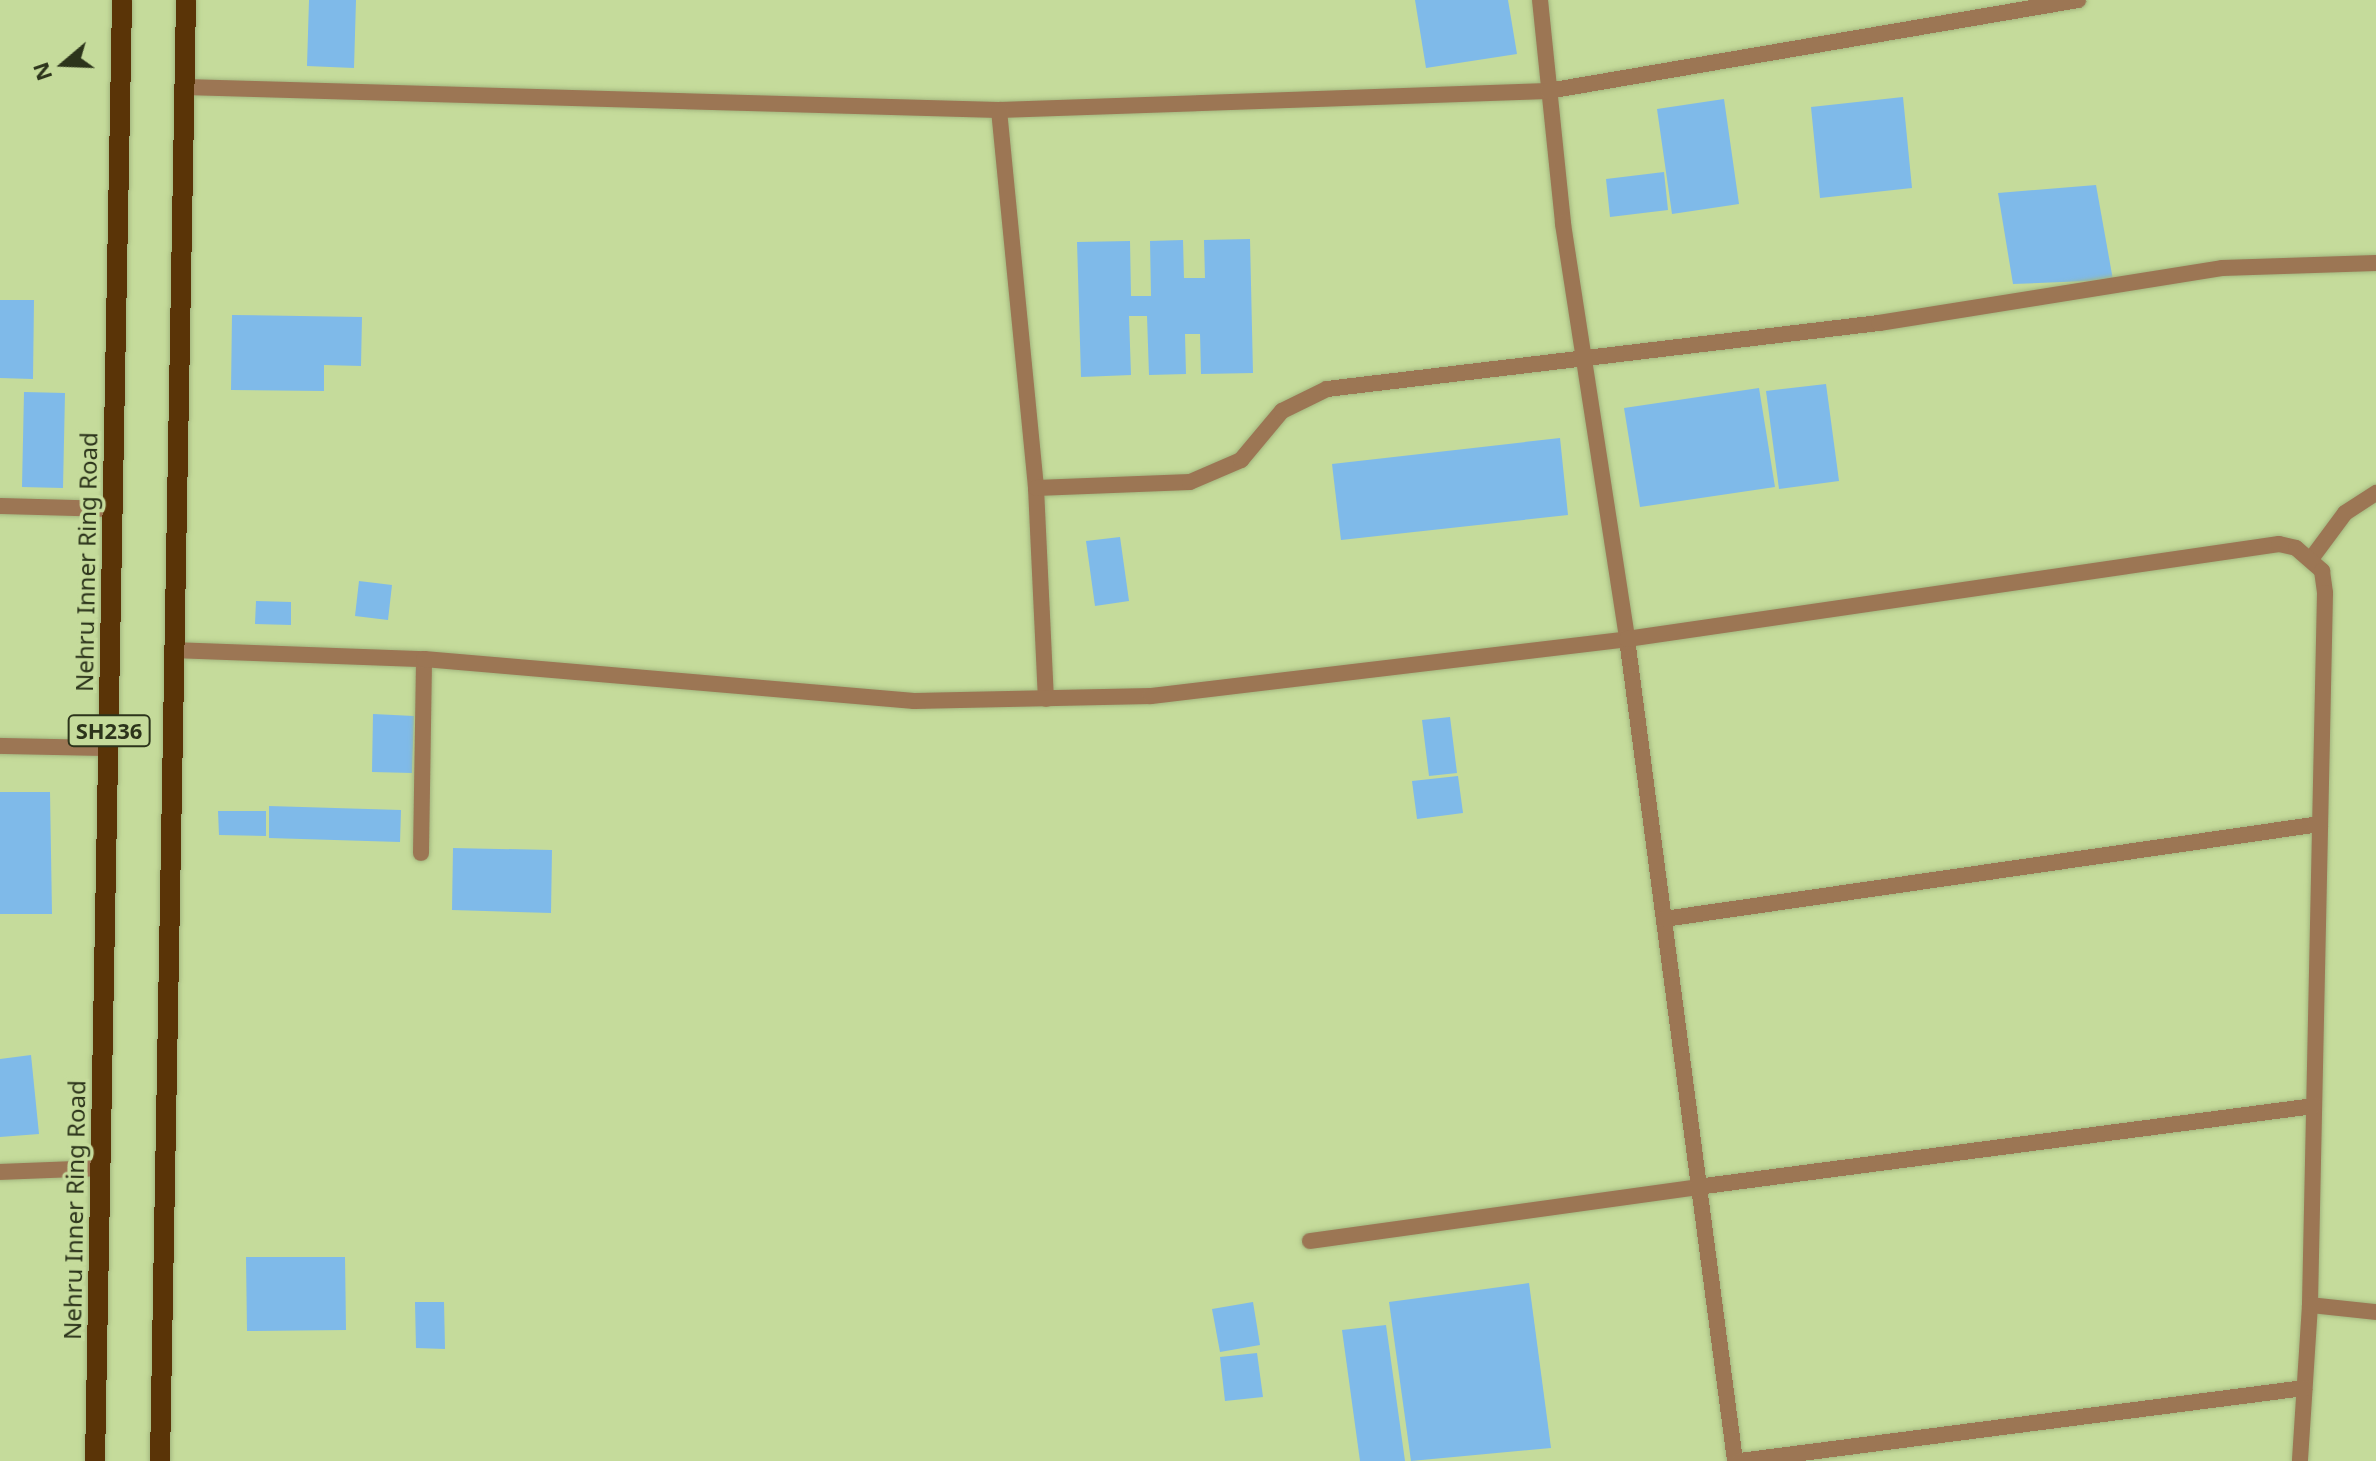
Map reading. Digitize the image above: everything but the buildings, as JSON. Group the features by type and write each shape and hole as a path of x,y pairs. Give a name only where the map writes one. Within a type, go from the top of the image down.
{"main road":[{"name":"Nehru Inner Ring Road","path":"95,1461 122,0"},
{"name":"SH236","path":"160,1461 186,0"}],"street":[{"path":"1540,0 1548,91 1627,639 1697,1187 1737,1461 2304,1388"},
{"path":"184,87 999,110 1548,91 2078,0"},
{"path":"999,110 1036,488 1046,699"},
{"path":"1036,488 1203,478 1241,460 1292,404 1327,389 1586,361 2222,268 2376,263"},
{"path":"2311,559 2345,513 2376,493"},
{"path":"0,506 113,509"},
{"path":"173,650 424,659 914,701 1151,696 1627,639 2279,544 2311,559 2325,593 2310,1305 2300,1461"},
{"path":"421,853 424,659"},
{"path":"0,746 108,748"},
{"path":"1664,919 2320,824"},
{"path":"1310,1241 2314,1106"},
{"path":"0,1172 100,1168"},
{"path":"2310,1305 2376,1312"}]}
